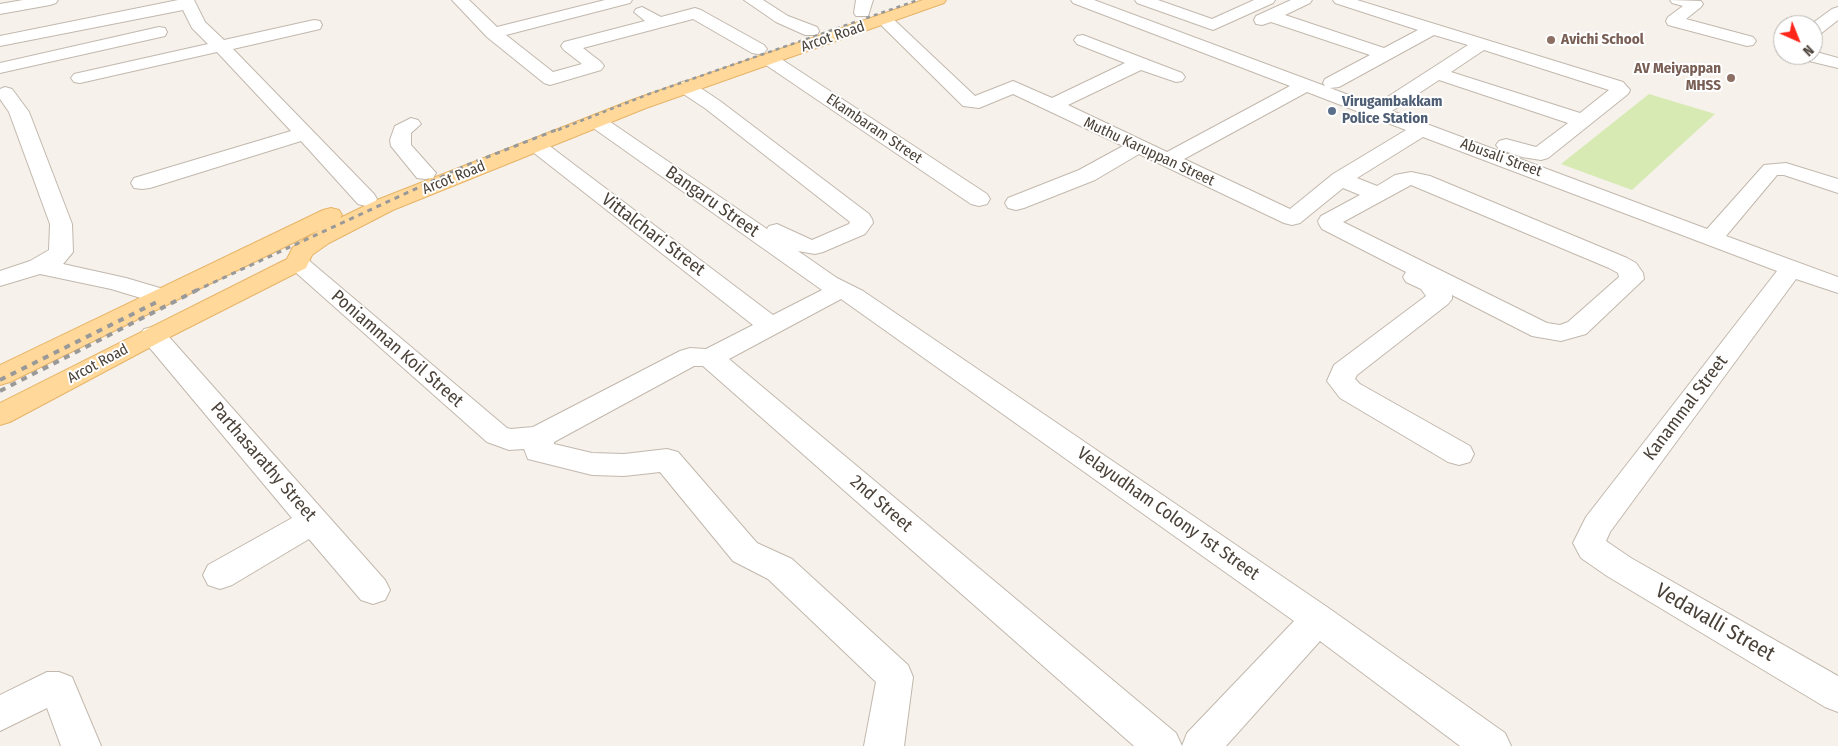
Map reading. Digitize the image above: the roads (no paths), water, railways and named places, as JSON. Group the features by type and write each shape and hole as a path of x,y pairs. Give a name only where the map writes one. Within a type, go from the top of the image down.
{"main road":[{"name":"Arcot Road","path":"0,416 153,335 297,263 302,252 348,222 385,205 686,87 764,54 864,6 898,0"},
{"name":"Arcot Road","path":"0,376 161,296 425,173 661,81 884,20 938,0"}],"street":[{"path":"0,9 50,0"},
{"path":"460,0 493,33 624,0 658,23"},
{"path":"752,0 782,19 811,31"},
{"name":"Abusali Street","path":"1079,0 1304,86 1383,108 1422,129 1838,286"},
{"path":"1107,0 1222,39 1332,83 1383,108 1537,154 1544,152 1619,92 1620,88 1341,0"},
{"path":"1143,0 1213,25 1269,8 1304,0"},
{"path":"0,41 187,1 198,24 366,199"},
{"path":"1691,4 1674,21 1747,41"},
{"path":"1244,29 1269,8"},
{"path":"1269,8 1384,54"},
{"path":"1823,23 1838,12"},
{"name":"Ekambaram Street","path":"493,33 550,79 595,66 570,46 695,13 764,54 979,199"},
{"name":"Muthu Karuppan Street","path":"884,20 966,100 973,103 979,102 1013,87 1430,284 1439,292 1439,299 1344,371 1341,380 1350,391 1459,454"},
{"path":"80,78 314,25"},
{"path":"1332,83 1432,29"},
{"path":"0,68 159,32"},
{"path":"1083,40 1176,77"},
{"path":"1383,108 1482,44"},
{"path":"1823,59 1838,63"},
{"path":"1051,106 1140,63"},
{"path":"1437,73 1582,120"},
{"path":"1167,160 1304,86"},
{"path":"602,119 615,124 802,245 815,247 860,226 862,219 713,105 686,87"},
{"path":"0,279 39,266 54,259 61,252 61,224 19,112 4,93"},
{"name":"Bangaru Street","path":"602,119 834,287"},
{"path":"411,124 402,130 401,146 425,173"},
{"path":"1292,218 1341,179 1422,129"},
{"path":"142,183 305,134"},
{"name":"Vittalchari Street","path":"536,145 770,325"},
{"path":"1016,203 1087,175 1139,146"},
{"path":"1712,237 1771,169 1786,169 1838,186"},
{"path":"1412,178 1422,181 1618,263 1631,273 1632,279 1577,328 1561,332 1541,330 1330,224 1329,221 1335,217 1378,194 1402,180 1412,178"},
{"path":"1341,179 1378,194"},
{"name":"Poniamman Koil Street","path":"297,263 497,435 509,440 539,437"},
{"path":"39,266 117,283 161,296"},
{"name":"Kanammal Street","path":"1593,549 1589,543 1597,526 1792,268"},
{"path":"834,287 710,358 696,356 683,360 539,437 539,451 592,464 624,466 667,460 745,552 780,569 895,677 884,746"},
{"name":"Velayudham Colony 1st Street","path":"834,287 854,296 1318,619 1491,746"},
{"name":"Parthasarathy Street","path":"153,335 373,590"},
{"name":"2nd Street","path":"710,358 1162,746"},
{"path":"220,575 313,521"},
{"name":"Vedavalli Street","path":"1593,549 1628,572 1838,695"},
{"path":"1202,746 1318,619"},
{"path":"0,714 47,689 59,689 80,746"}],"railway":[{"path":"558,130 649,94 918,0"},
{"path":"196,291 467,165 561,128"},
{"path":"0,391 196,291"},
{"path":"0,380 161,300"}],"place":[{"name":"Avichi School","path":"1551,40"},
{"name":"AV Meiyappan MHSS","path":"1731,78"},
{"name":"Virugambakkam Police Station","path":"1332,111"}]}
